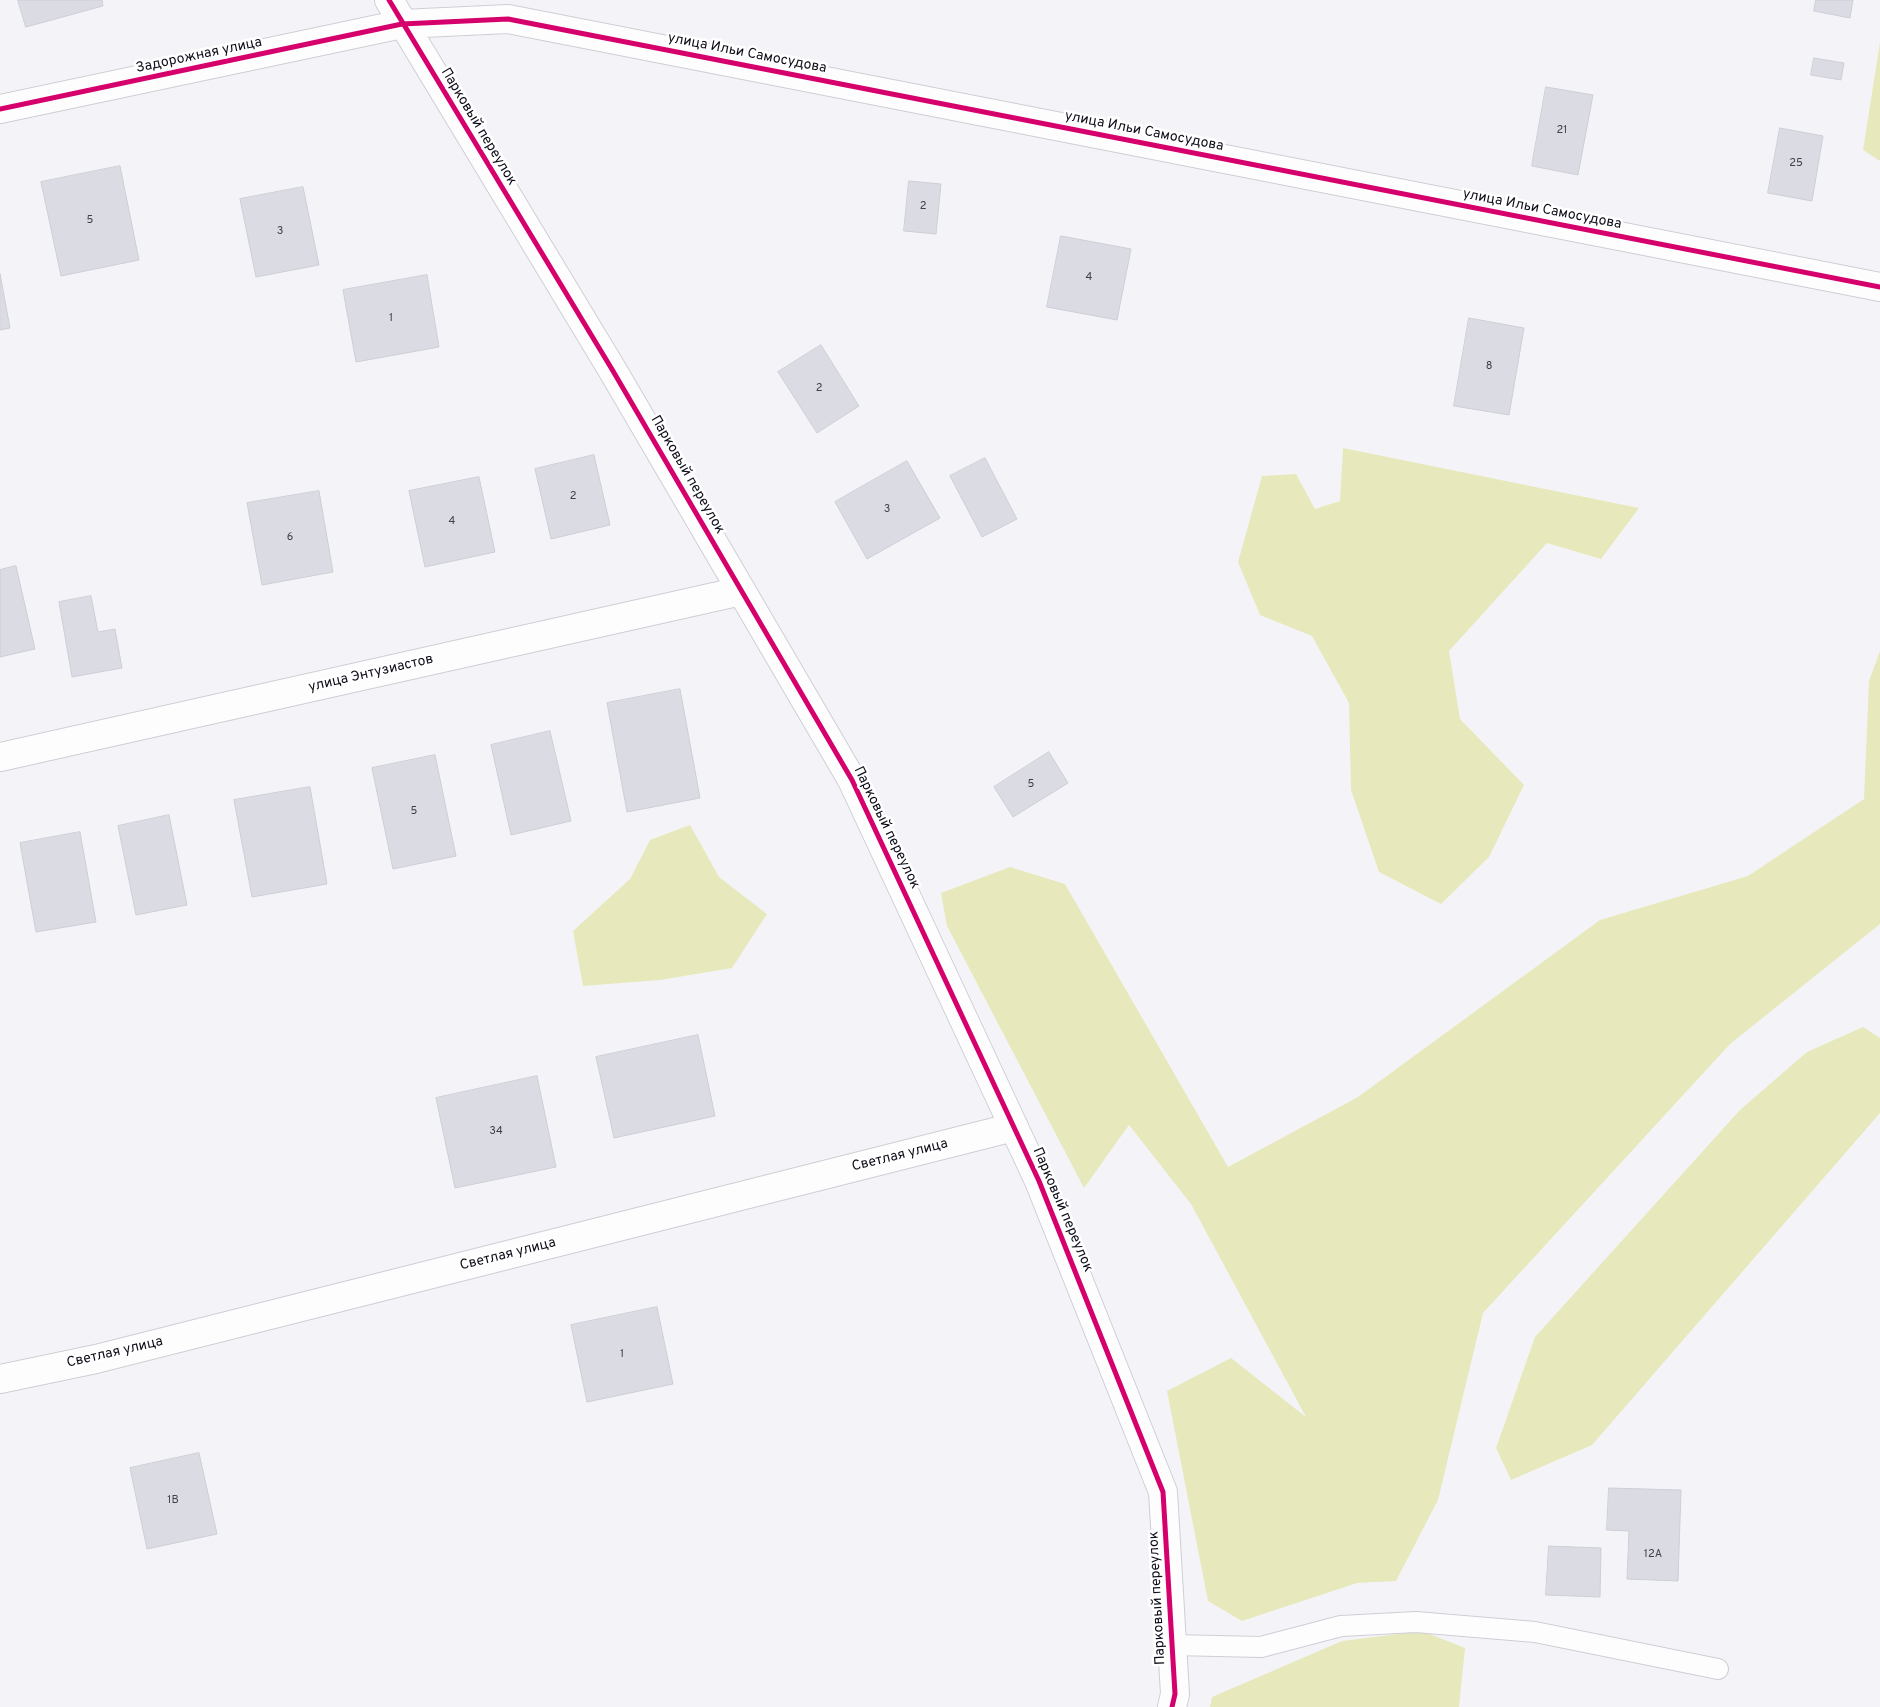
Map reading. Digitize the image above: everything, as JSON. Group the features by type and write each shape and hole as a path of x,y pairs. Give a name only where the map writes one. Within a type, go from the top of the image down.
{"street":[{"name":"Парковый переулок","path":"388,0 613,370 852,780 1040,1181 1163,1492 1173,1645 1175,1694 1172,1707"},
{"name":"улица Ильи Самосудова","path":"402,24 508,19 1880,287"},
{"name":"Задорожная улица","path":"0,109 402,24"},
{"name":"улица Энтузиастов","path":"0,757 741,591"},
{"name":"Светлая улица","path":"0,1379 106,1356 1014,1127"}],"lane":[{"path":"1173,1645 1261,1647 1341,1626 1416,1622 1535,1632 1718,1670"}],"green space":[{"path":"1880,42 1880,161 1863,150"},
{"path":"1343,448 1639,508 1601,559 1547,543 1449,651 1460,719 1524,785 1489,857 1441,904 1379,872 1351,790 1349,703 1312,636 1260,615 1238,562 1262,476 1296,474 1315,509 1340,501"},
{"path":"1880,651 1880,924 1730,1044 1483,1313 1438,1500 1396,1581 1357,1583 1242,1621 1208,1601 1167,1391 1231,1358 1306,1417 1191,1204 1129,1125 1084,1188 947,926 941,893 1010,867 1065,884 1228,1167 1358,1097 1600,920 1748,876 1864,799 1869,681"},
{"path":"690,825 719,877 767,914 732,968 660,980 583,986 573,931 630,879 650,840"},
{"path":"1863,1027 1880,1038 1880,1113 1592,1445 1511,1480 1496,1448 1535,1337 1740,1110 1807,1052"},
{"path":"1422,1631 1465,1648 1459,1707 1210,1707 1212,1697 1342,1641"}],"building":[{"path":"18,0 102,0 103,6 26,27"},
{"path":"1816,0 1853,0 1850,18 1814,11"},
{"path":"1814,58 1844,63 1841,80 1811,75"},
{"path":"1546,87 1593,95 1578,175 1532,166"},
{"path":"1780,128 1823,136 1812,201 1768,193"},
{"path":"120,166 139,260 61,276 41,182"},
{"path":"909,181 941,184 936,234 904,231"},
{"path":"303,187 319,265 256,277 240,199"},
{"path":"1061,236 1131,249 1117,320 1047,307"},
{"path":"0,274 10,328 0,330"},
{"path":"427,275 439,347 356,362 343,290"},
{"path":"1469,318 1524,328 1509,415 1454,406"},
{"path":"821,345 859,406 817,433 778,372"},
{"path":"594,455 610,525 551,539 535,469"},
{"path":"985,458 1017,519 982,537 950,476"},
{"path":"907,461 940,518 867,559 835,502"},
{"path":"479,477 495,552 425,567 409,491"},
{"path":"319,491 333,572 262,585 247,503"},
{"path":"16,566 35,649 0,657 0,570"},
{"path":"91,596 98,632 115,629 122,668 72,677 59,602"},
{"path":"680,689 700,798 627,812 607,703"},
{"path":"550,731 571,821 511,835 491,745"},
{"path":"1049,752 1068,783 1013,817 994,787"},
{"path":"435,755 456,856 393,869 372,768"},
{"path":"310,787 327,884 252,897 234,800"},
{"path":"169,815 187,905 136,915 118,826"},
{"path":"80,832 96,922 36,932 20,843"},
{"path":"698,1035 715,1116 614,1138 596,1057"},
{"path":"537,1076 556,1167 455,1188 436,1098"},
{"path":"657,1307 673,1384 587,1402 571,1325"},
{"path":"199,1453 217,1534 147,1549 130,1468"},
{"path":"1609,1488 1681,1490 1678,1581 1627,1579 1629,1531 1607,1530"},
{"path":"1549,1546 1601,1548 1600,1597 1546,1595"}],"cycle path":[{"path":"389,0 613,371 852,780 1039,1181 1163,1492 1175,1694 1172,1707"},
{"path":"0,109 402,24 508,19 1880,287"}]}
